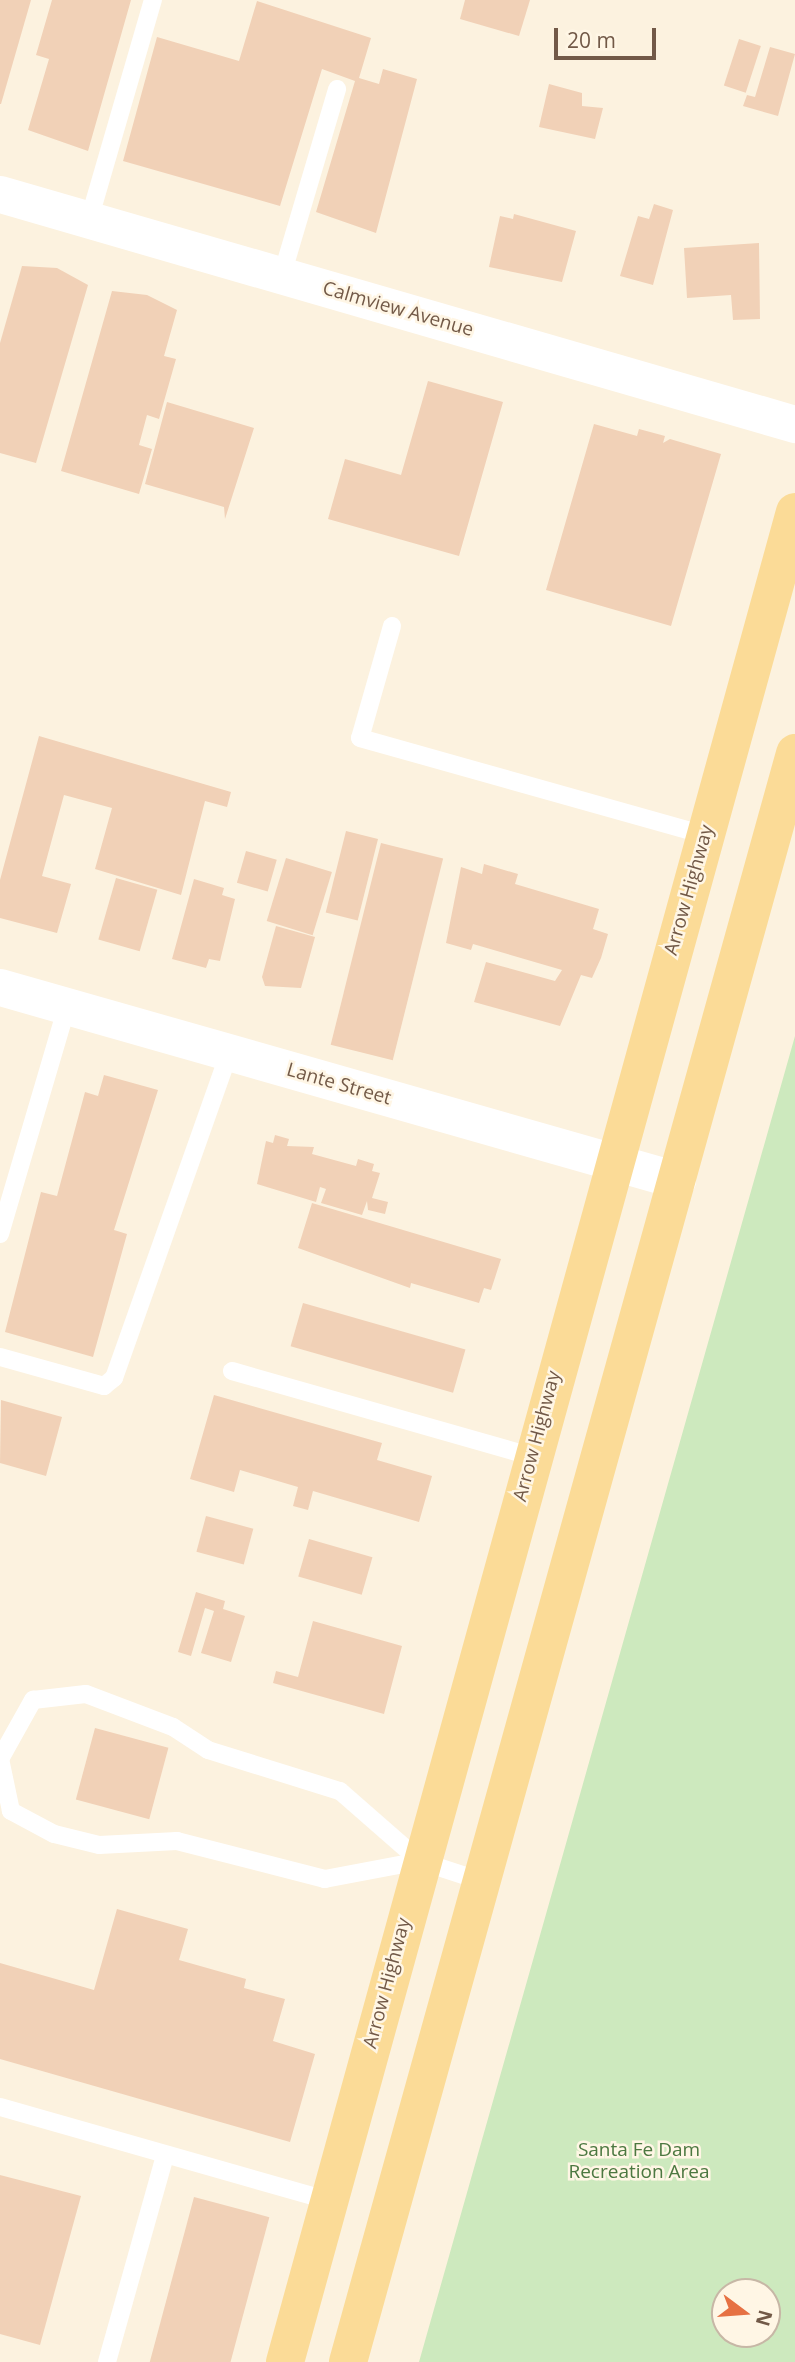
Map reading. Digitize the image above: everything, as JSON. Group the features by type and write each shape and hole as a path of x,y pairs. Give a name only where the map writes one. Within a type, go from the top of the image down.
{"main road":[{"name":"Arrow Highway","path":"285,2362 531,1456 795,512"},
{"path":"348,2362 478,1880 795,753"}],"street":[{"name":"Calmview Avenue","path":"0,194 795,424"},
{"name":"Lante Street","path":"0,987 677,1180"}],"lane":[{"path":"89,220 153,0"},
{"path":"282,275 337,89"},
{"path":"392,626 360,738 704,835"},
{"path":"0,1234 68,1007"},
{"path":"0,1357 104,1386 114,1378 229,1053"},
{"path":"232,1371 531,1456"},
{"path":"420,1861 326,1879 177,1840 99,1845 54,1834 11,1811 0,1759 33,1700 86,1695 173,1727 208,1750 340,1791 420,1861 478,1880"},
{"path":"0,2107 329,2202"},
{"path":"107,2362 165,2155"}],"green space":[{"name":"Santa Fe Dam Recreation Area","path":"795,1036 795,2362 419,2362"}],"building":[{"path":"0,0 31,0 1,104 0,104"},
{"path":"52,0 131,0 88,151 28,130 49,59 36,55"},
{"path":"465,0 530,0 519,36 460,19"},
{"path":"257,1 371,38 359,78 379,84 383,69 417,79 376,233 316,212 355,81 322,69 280,206 123,161 157,37 239,61"},
{"path":"739,39 761,46 746,93 724,86"},
{"path":"770,47 795,54 778,116 743,106 747,95 755,97"},
{"path":"549,84 582,93 582,106 603,108 595,139 539,127"},
{"path":"654,204 673,210 653,285 620,276 638,216 649,219"},
{"path":"514,214 576,231 562,282 489,267 500,216 513,219"},
{"path":"759,243 760,319 733,320 731,295 687,298 684,248"},
{"path":"22,266 57,268 88,285 36,463 0,453 0,343"},
{"path":"112,291 147,295 177,310 164,356 176,359 159,419 147,415 139,445 152,449 139,494 61,471"},
{"path":"428,381 503,402 459,556 328,519 345,459 401,475"},
{"path":"167,402 254,428 225,519 224,507 145,484"},
{"path":"594,424 637,436 639,429 665,436 663,443 670,439 721,454 671,626 546,590"},
{"path":"39,736 231,792 227,807 205,801 181,895 95,869 112,808 64,795 42,876 71,884 57,933 0,918 0,880"},
{"path":"346,831 378,839 358,920 326,913"},
{"path":"381,843 443,858 393,1060 331,1045"},
{"path":"246,851 277,860 268,892 237,883"},
{"path":"286,858 332,872 313,935 267,921"},
{"path":"484,864 518,874 515,884 599,909 593,929 608,934 601,958 592,978 581,975 560,1026 474,1002 486,962 555,981 562,970 473,944 471,950 446,943 461,867 482,874"},
{"path":"116,878 157,890 140,951 98,940"},
{"path":"194,879 224,888 222,895 235,899 220,961 209,959 206,968 172,959"},
{"path":"276,926 315,937 301,988 265,986 262,977"},
{"path":"104,1075 158,1090 114,1230 127,1234 93,1357 5,1332 41,1192 57,1196 85,1092 98,1096"},
{"path":"275,1135 289,1139 287,1146 314,1147 312,1154 356,1166 358,1159 374,1164 372,1171 380,1173 372,1198 388,1202 385,1214 368,1210 367,1201 362,1215 321,1203 326,1189 320,1187 316,1202 257,1184 266,1141 273,1143"},
{"path":"312,1203 501,1259 491,1290 484,1288 479,1303 411,1283 410,1288 298,1248"},
{"path":"303,1303 465,1350 453,1393 291,1346"},
{"path":"214,1395 382,1443 377,1460 432,1476 419,1522 313,1491 308,1510 293,1506 298,1487 240,1470 234,1492 190,1479"},
{"path":"1,1400 62,1417 46,1476 0,1463"},
{"path":"206,1516 253,1529 244,1564 196,1552"},
{"path":"309,1539 372,1557 362,1595 298,1576"},
{"path":"196,1592 225,1601 223,1609 245,1616 231,1662 201,1653 214,1611 205,1608 191,1656 178,1652"},
{"path":"313,1621 402,1646 384,1714 273,1683 276,1671 298,1677"},
{"path":"95,1728 168,1748 149,1819 76,1799"},
{"path":"117,1909 188,1929 179,1960 246,1979 244,1988 285,1999 273,2041 315,2054 290,2142 0,2059 0,1963 94,1990"},
{"path":"0,2175 81,2196 40,2345 0,2334"},
{"path":"194,2197 269,2217 231,2362 150,2362"}]}
